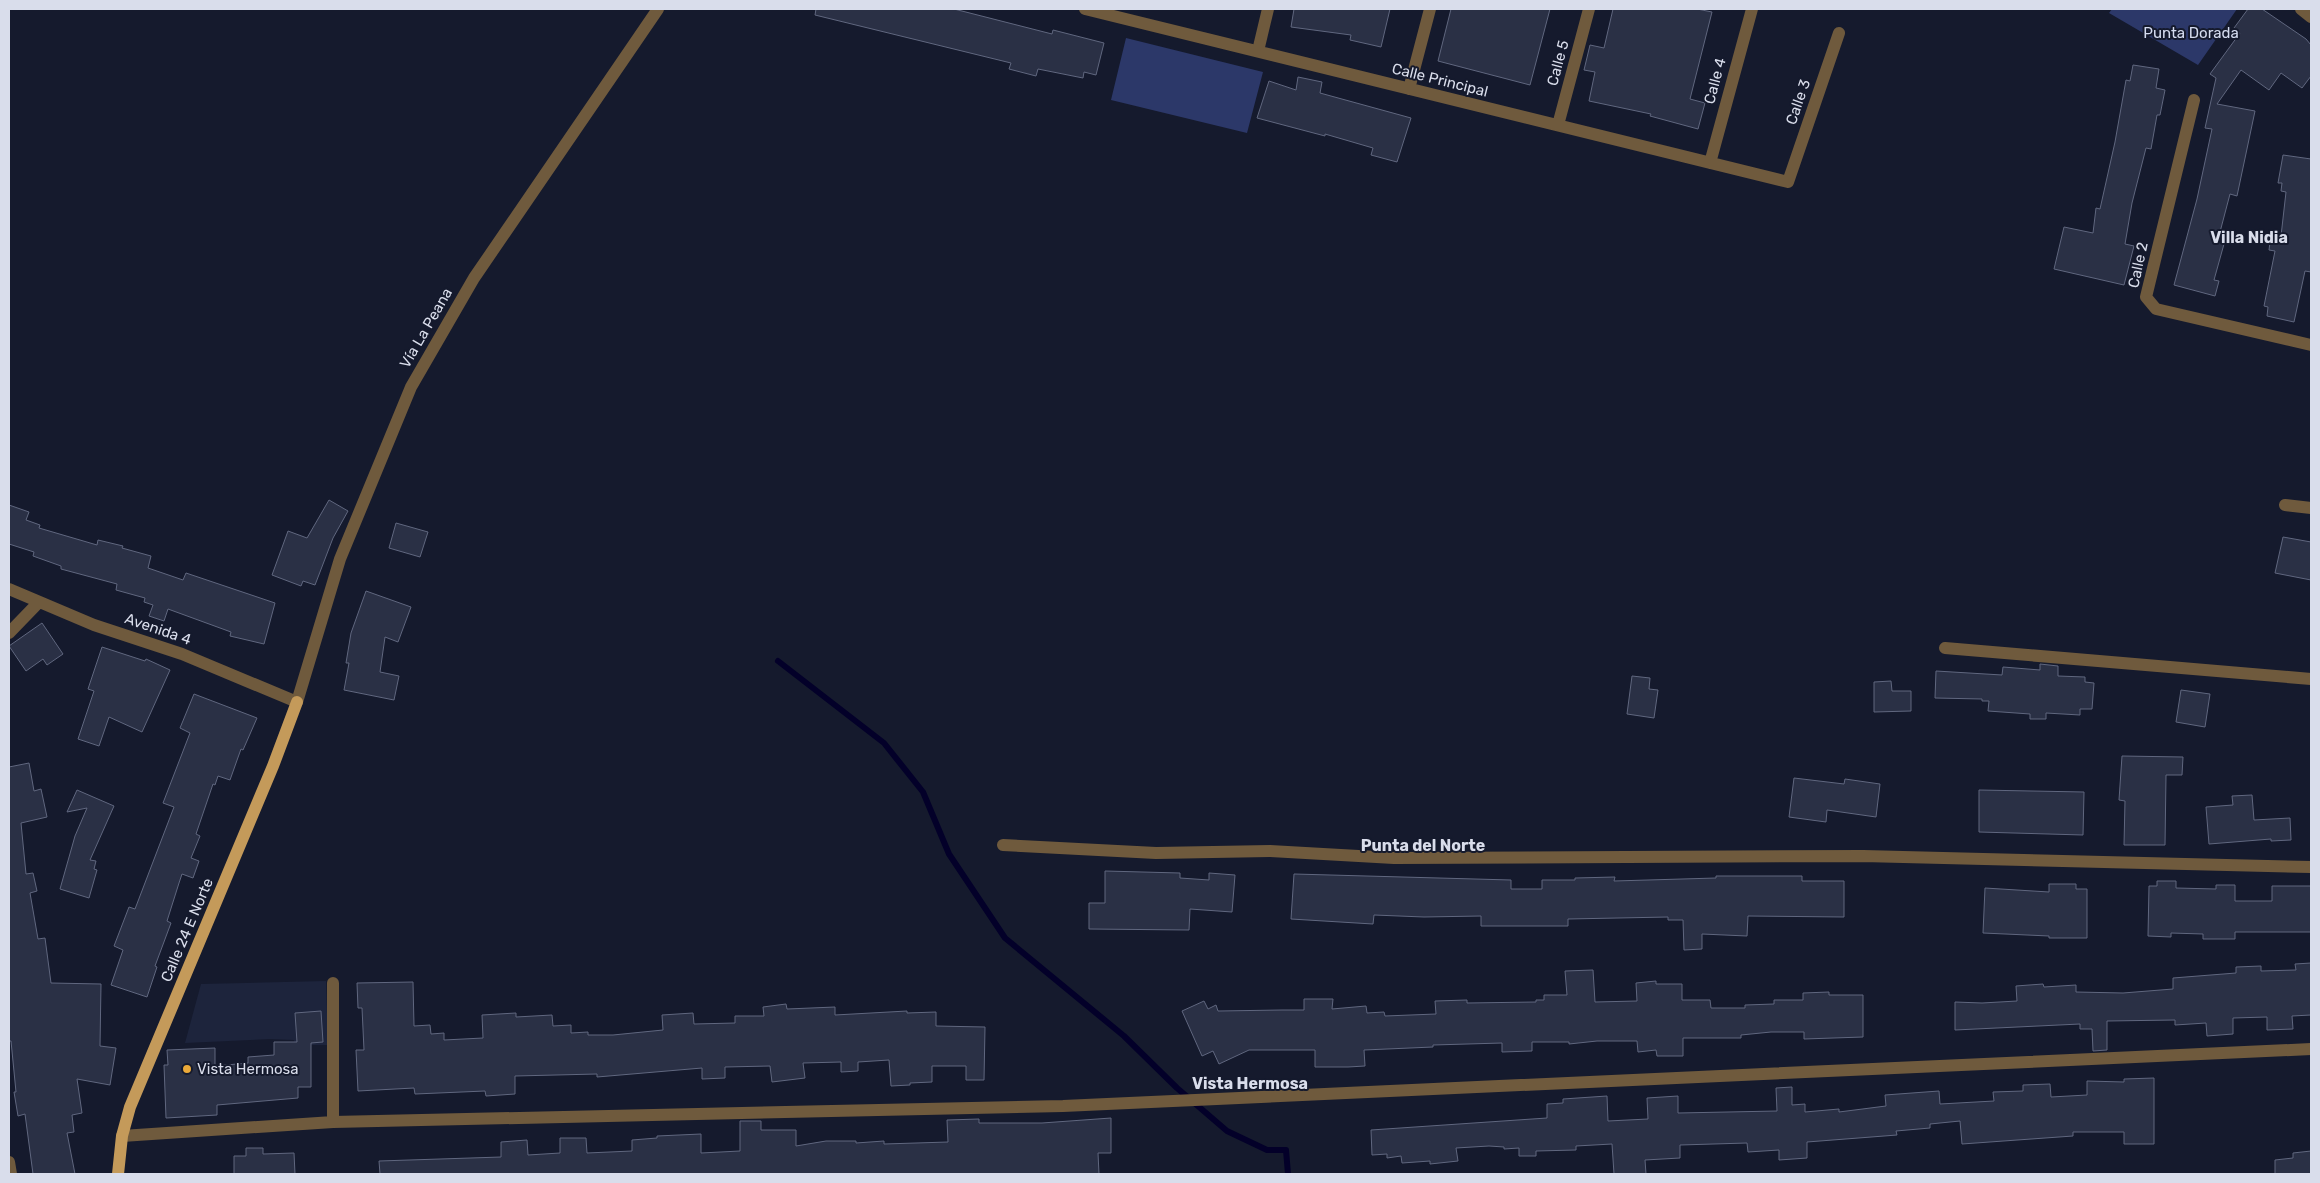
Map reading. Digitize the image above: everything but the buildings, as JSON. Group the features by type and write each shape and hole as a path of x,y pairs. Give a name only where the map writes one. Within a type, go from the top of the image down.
{"main road":[{"name":"Calle 24 E Norte","path":"118,1174 122,1136 130,1107 273,766 297,702"}],"street":[{"name":"Vía La Peana","path":"297,702 340,559 411,387 474,278 658,9"},
{"name":"Calle Principal","path":"1084,9 1111,12 1258,52 1788,182"},
{"path":"1258,52 1268,9"},
{"path":"1409,89 1430,9"},
{"name":"Calle 5","path":"1558,125 1589,9"},
{"name":"Calle 4","path":"1710,163 1752,9"},
{"path":"2301,9 2311,16"},
{"name":"Calle 3","path":"1788,182 1839,33"},
{"name":"Calle 2","path":"2194,100 2146,297 2156,309 2311,345"},
{"path":"2285,505 2311,508"},
{"name":"Avenida 4","path":"9,589 38,603 94,625 182,654 297,702"},
{"path":"9,632 38,603"},
{"path":"1944,648 2311,679"},
{"path":"1002,845 1156,853 1270,851 1394,858 1863,856 2311,867"},
{"path":"333,983 334,1122"},
{"path":"122,1136 334,1122 1063,1106 2311,1049"},
{"path":"9,1162 11,1174"}],"shaded area":[{"path":"326,981 328,1045 295,1045 294,1040 270,1039 185,1043 201,984"}],"green space":[{"name":"Punta Dorada","path":"2112,9 2237,9 2198,65 2109,13"},
{"path":"1126,38 1263,72 1247,133 1111,100"}],"waterway":[{"path":"778,661 884,743 923,792 949,854 1005,938 1124,1036 1177,1088 1227,1131 1267,1150 1286,1150 1288,1174"}],"place":[{"name":"Vista Hermosa","path":"187,1069"}],"district":[{"name":"Villa Nidia","path":"2249,237"},
{"name":"Punta del Norte","path":"1423,845"},
{"name":"Vista Hermosa","path":"1250,1083"}]}
